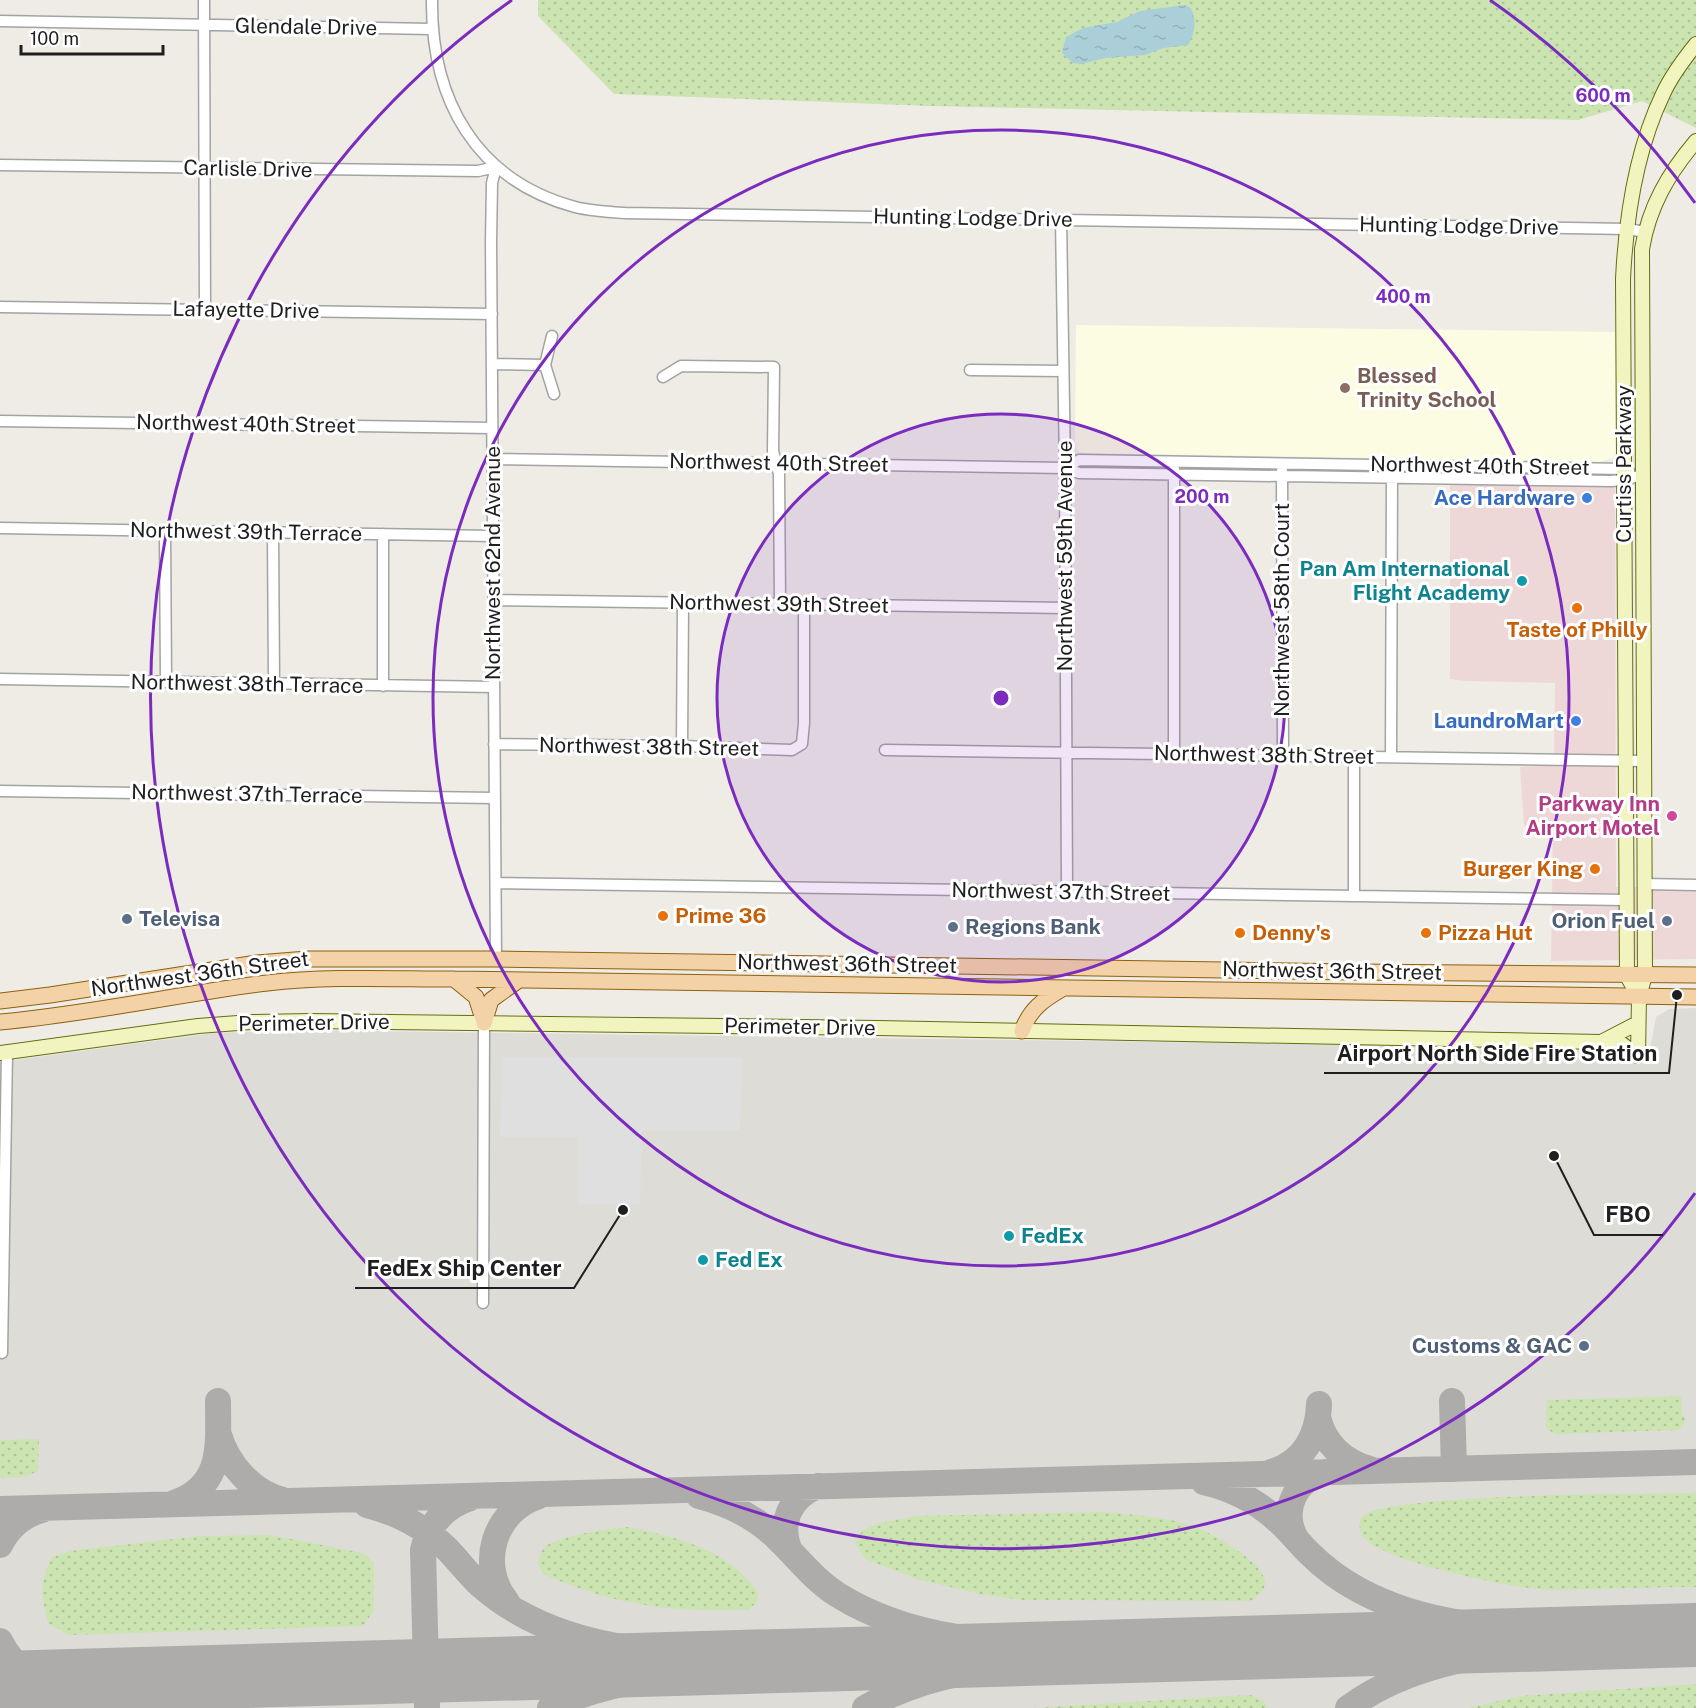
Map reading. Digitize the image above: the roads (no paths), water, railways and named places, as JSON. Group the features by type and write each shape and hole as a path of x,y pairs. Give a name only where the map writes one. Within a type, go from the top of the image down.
{"main road":[{"name":"Curtiss Parkway","path":"1627,976 1623,279 1628,229 1645,142 1653,117 1671,78 1696,44"},
{"name":"Curtiss Parkway","path":"1638,1056 1639,997 1645,975 1641,269 1645,232 1651,212 1663,185 1696,141"},
{"name":"Northwest 36th Street","path":"0,1001 265,962 307,958 1627,976 1696,975"},
{"path":"265,962 268,983"},
{"path":"784,963 784,984"},
{"path":"996,988 1015,976 1021,967 1028,976 1045,988"},
{"path":"1178,990 1191,984 1205,970"},
{"path":"1270,991 1282,983 1324,984 1355,972 1358,985 1371,993"},
{"path":"1627,976 1639,997"},
{"name":"Northwest 36th Street","path":"0,1022 54,1016 268,983 307,980 454,979 1696,997"},
{"path":"454,979 476,997 484,1023"},
{"path":"484,1023 491,1000 519,980"},
{"path":"1022,1031 1037,1004 1062,988"},
{"name":"Perimeter Drive","path":"4,1052 198,1026 251,1022 484,1023 1601,1042 1622,1044 1638,1056"},
{"name":"Perimeter Drive","path":"1601,1042 1638,1023"}],"street":[{"path":"204,0 205,310"},
{"name":"Hunting Lodge Drive","path":"432,0 432,29 437,64 449,100 468,134 496,167 521,183 576,207 601,211 1628,229 1645,232"},
{"name":"Glendale Drive","path":"0,21 432,29"},
{"name":"Carlisle Drive","path":"0,165 478,171 496,167"},
{"name":"Northwest 62nd Avenue","path":"496,167 492,183 496,959"},
{"name":"Northwest 59th Avenue","path":"1061,219 1067,892"},
{"name":"Lafayette Drive","path":"0,307 492,314"},
{"path":"552,336 545,365 554,394"},
{"path":"492,364 545,365"},
{"path":"663,377 681,366 774,367 773,451 779,474 780,604"},
{"path":"970,370 1063,371"},
{"name":"Northwest 40th Street","path":"0,421 492,428"},
{"name":"Northwest 40th Street","path":"492,459 1065,468 1079,473 1282,476 1624,474"},
{"name":"Northwest 40th Street","path":"1065,468 1078,460 1392,465 1642,475"},
{"path":"1174,462 1174,754"},
{"name":"Northwest 58th Court","path":"1282,463 1282,756"},
{"path":"1391,758 1392,465"},
{"name":"Northwest 39th Terrace","path":"0,528 493,536"},
{"path":"165,531 166,682"},
{"path":"273,533 274,684"},
{"path":"383,534 383,686"},
{"name":"Northwest 39th Street","path":"494,600 1065,608"},
{"path":"682,746 683,603"},
{"name":"Northwest 38th Street","path":"494,744 792,750 802,744 804,723 804,604"},
{"name":"Northwest 38th Terrace","path":"0,679 494,687"},
{"name":"Northwest 38th Street","path":"885,750 1643,761"},
{"path":"1354,757 1354,896"},
{"name":"Northwest 37th Terrace","path":"0,791 495,798"},
{"name":"Northwest 37th Street","path":"496,883 1626,900"},
{"path":"1644,884 1696,885"},
{"path":"483,1303 484,1023"},
{"path":"2,1353 4,1052"}],"water":[{"path":"1185,5 1191,8 1195,23 1188,45 1164,48 1145,55 1106,58 1081,64 1073,63 1062,53 1066,37 1083,28 1117,22 1140,11"}],"place":[{"name":"Blessed Trinity School","path":"1345,388"},
{"name":"Ace Hardware","path":"1587,498"},
{"name":"Pan Am International Flight Academy","path":"1522,581"},
{"name":"Taste of Philly","path":"1577,608"},
{"name":"LaundroMart","path":"1576,721"},
{"name":"Parkway Inn Airport Motel","path":"1672,816"},
{"name":"Burger King","path":"1595,869"},
{"name":"Prime 36","path":"663,916"},
{"name":"Televisa","path":"127,919"},
{"name":"Orion Fuel","path":"1667,921"},
{"name":"Regions Bank","path":"953,927"},
{"name":"Denny's","path":"1240,933"},
{"name":"Pizza Hut","path":"1426,933"},
{"name":"Airport North Side Fire Station","path":"1677,995"},
{"name":"FBO","path":"1554,1156"},
{"name":"FedEx Ship Center","path":"623,1210"},
{"name":"FedEx","path":"1009,1236"},
{"name":"Fed Ex","path":"703,1260"},
{"name":"Customs & GAC","path":"1584,1346"}]}
